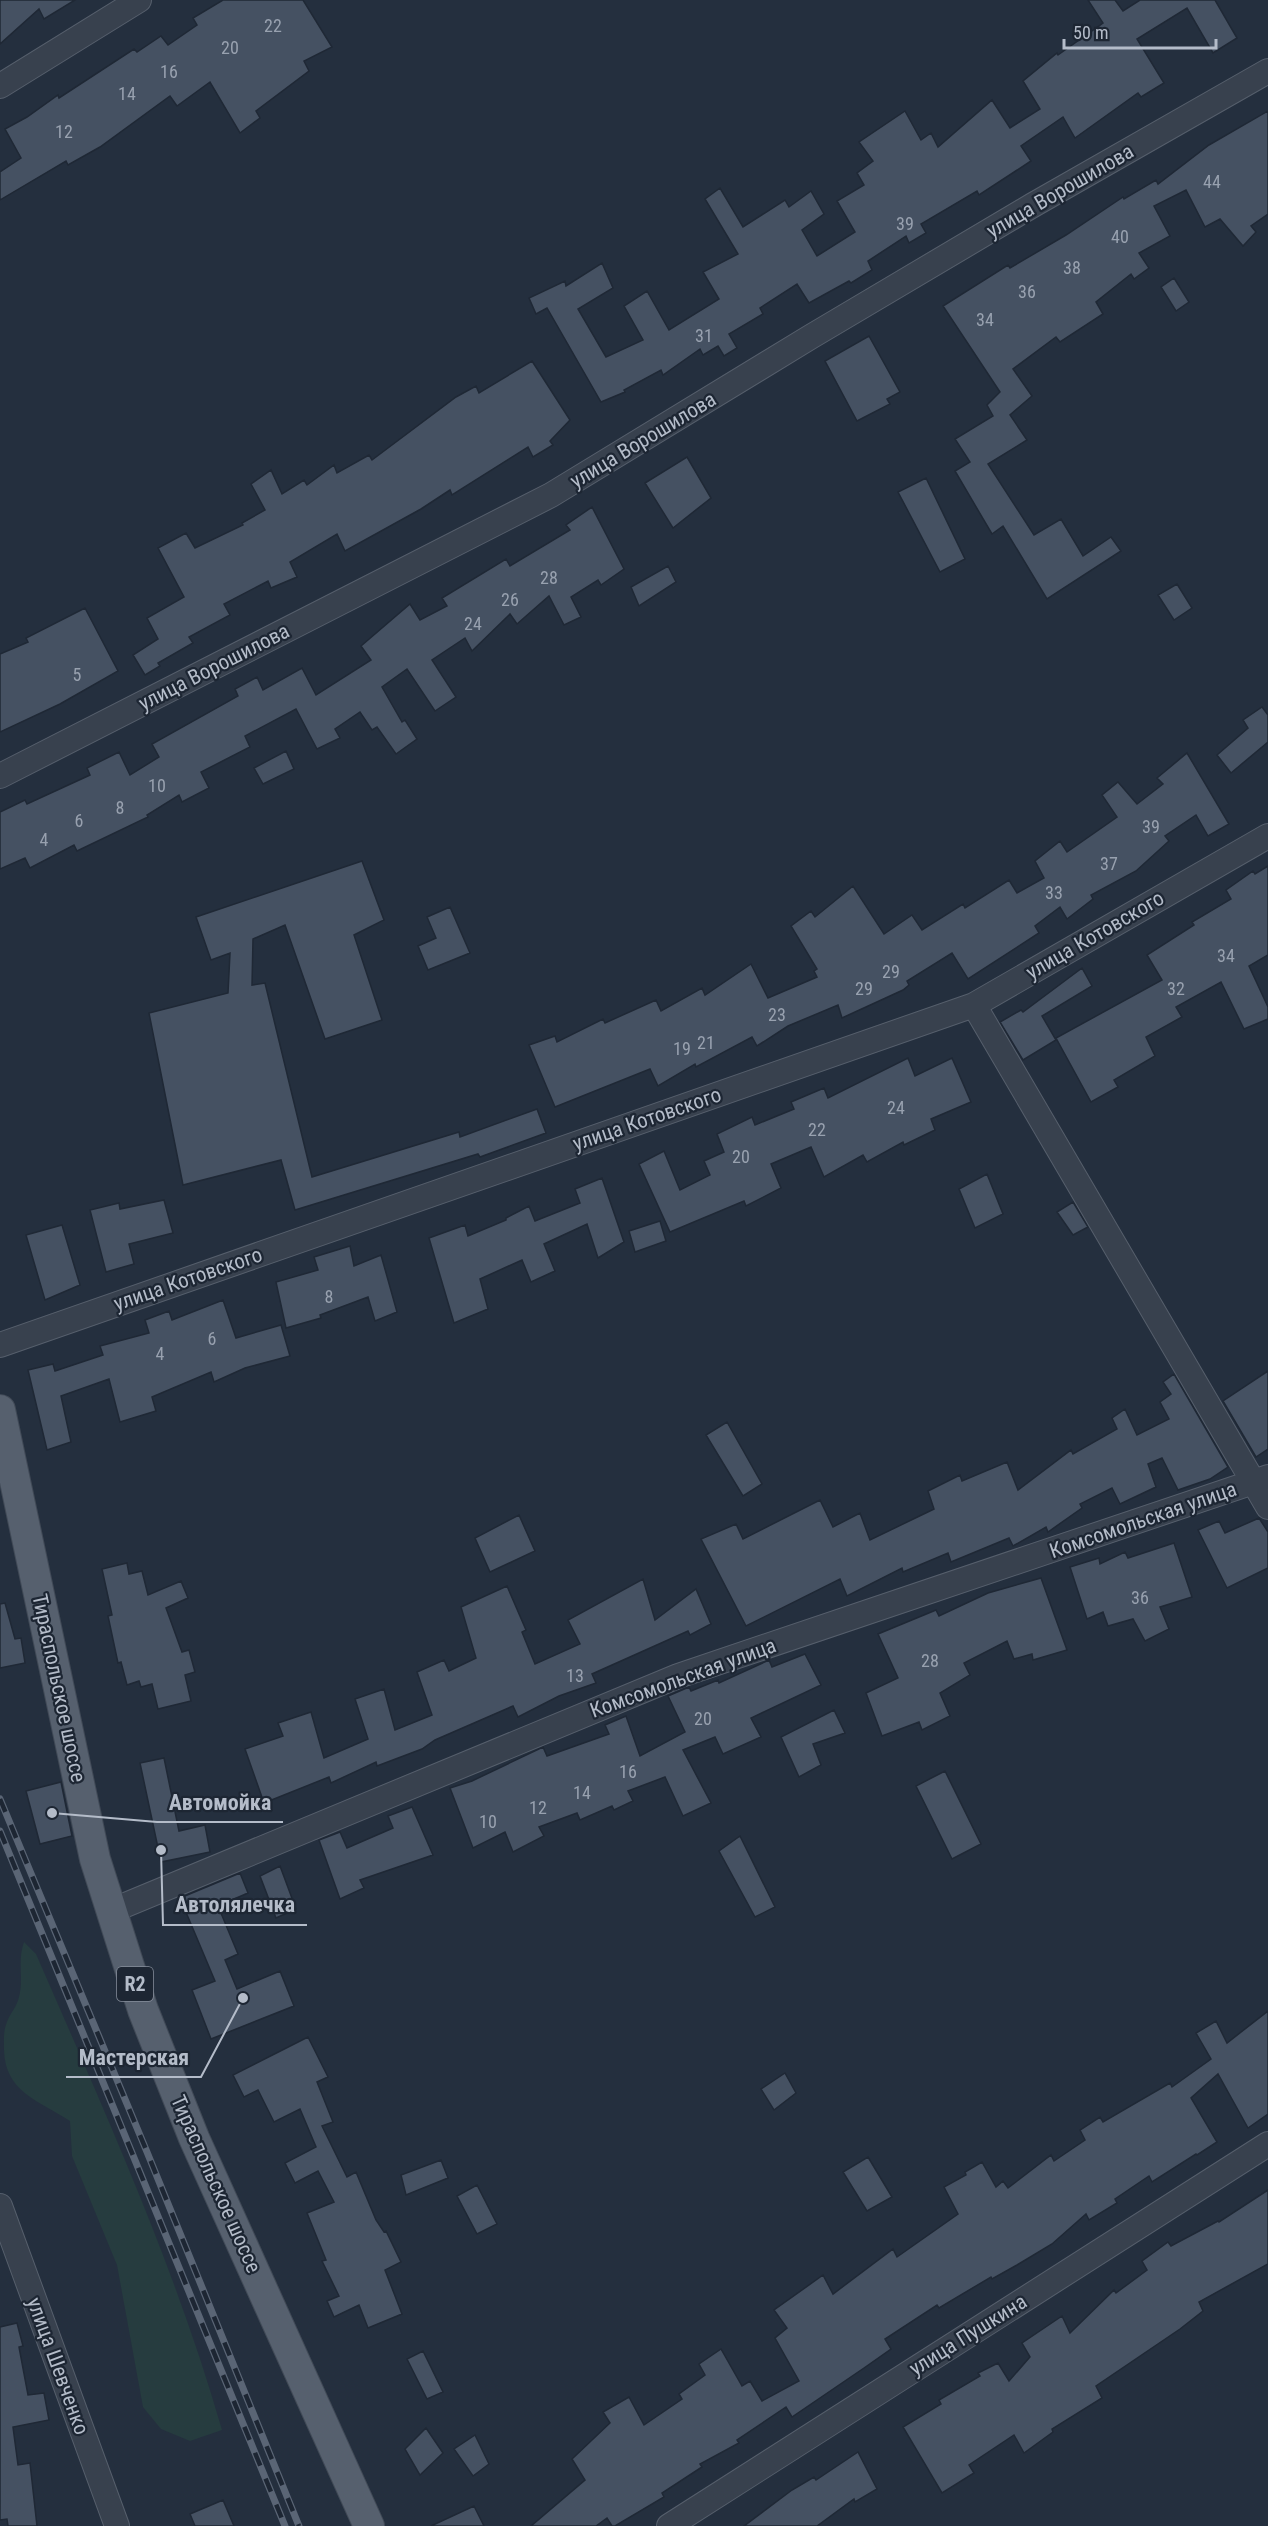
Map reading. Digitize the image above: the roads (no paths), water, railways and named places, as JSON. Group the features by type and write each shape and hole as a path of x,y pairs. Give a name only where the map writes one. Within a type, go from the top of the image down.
{"main road":[{"name":"Тираспольское шоссе","path":"0,1410 95,1858 143,2010 194,2138 369,2526"}],"street":[{"path":"0,86 139,0"},
{"name":"улица Ворошилова","path":"0,776 551,495 1033,205 1268,71"},
{"name":"улица Котовского","path":"0,1345 974,1005 1268,836"},
{"path":"974,1005 1261,1480 1268,1507"},
{"name":"Комсомольская улица","path":"111,1911 678,1676 1261,1480"},
{"name":"улица Пушкина","path":"669,2526 1268,2144"},
{"name":"улица Шевченко","path":"0,2206 117,2526"}],"railway":[{"path":"0,1799 299,2526"},
{"path":"0,1831 285,2526"}],"place":[{"name":"Автомойка","path":"52,1813"},
{"name":"Автолялечка","path":"161,1850"},
{"name":"Мастерская","path":"243,1998"}]}
